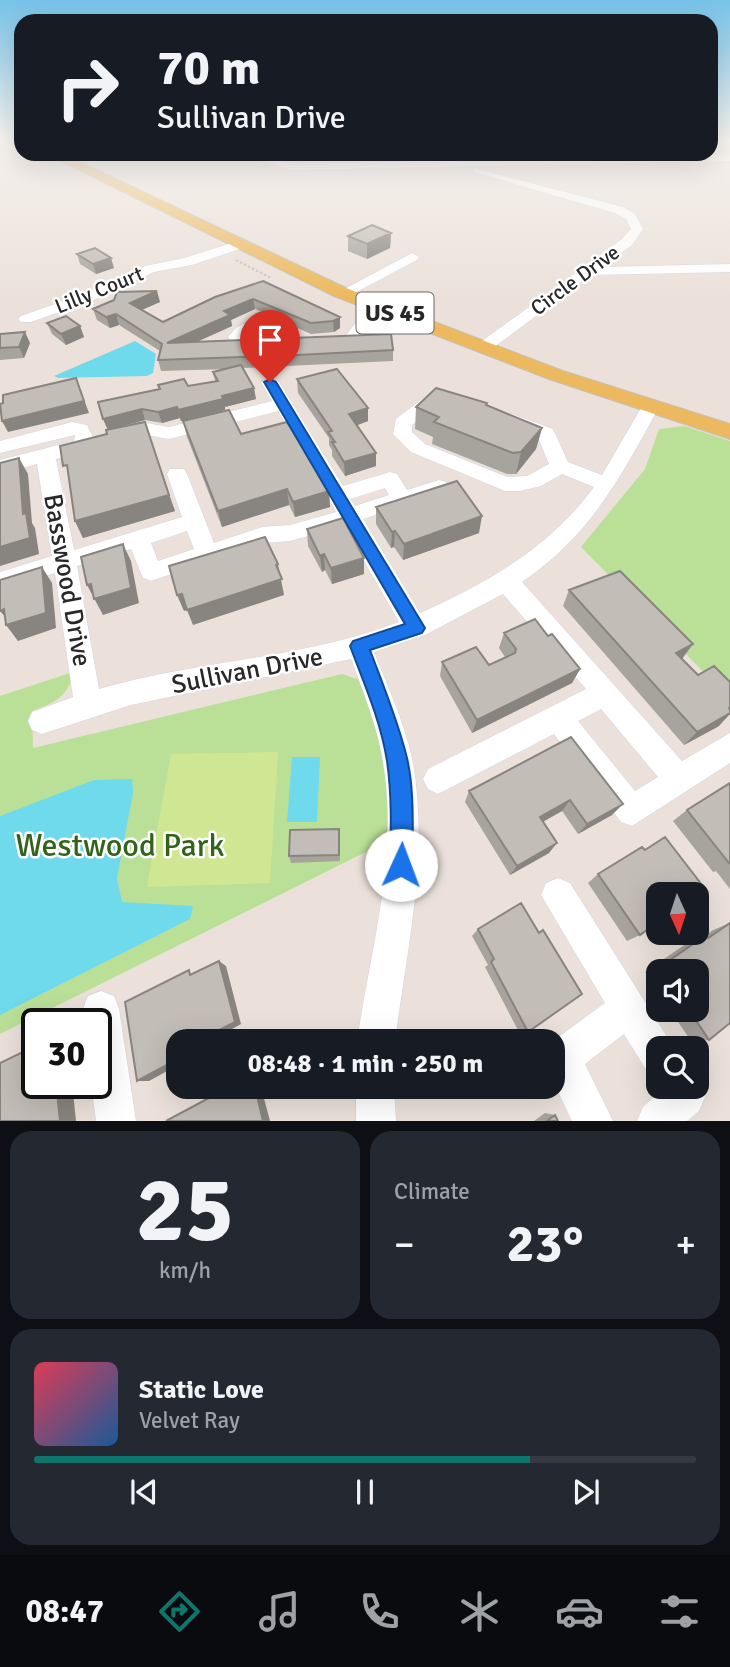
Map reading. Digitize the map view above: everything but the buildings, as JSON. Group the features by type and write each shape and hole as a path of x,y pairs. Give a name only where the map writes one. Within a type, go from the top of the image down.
{"main road":[{"name":"US 45","path":"126,192 228,246 344,293 650,407 730,432"}],"street":[{"name":"Circle Drive","path":"484,347 628,242 637,229 631,217 606,205 560,192"},
{"name":"Lilly Court","path":"26,319 91,296 150,269 187,262 228,246"},
{"path":"344,293 412,257"},
{"path":"588,271 730,268"},
{"path":"336,339 370,330 392,312"},
{"path":"296,341 314,340"},
{"path":"270,382 416,628"},
{"path":"462,402 438,393 403,424 402,434 418,448 505,484 536,482 559,466"},
{"path":"0,467 146,429 169,433 283,404"},
{"name":"Sullivan Drive","path":"42,721 143,690 321,657 416,628 506,581 564,537 607,484 650,407"},
{"path":"498,415 545,433 559,466 607,484"},
{"path":"0,447 72,428 80,429 84,434 84,445"},
{"name":"Basswood Drive","path":"46,456 84,671 87,705"},
{"path":"177,474 207,554"},
{"path":"338,495 390,479 402,499"},
{"path":"138,538 151,572 262,536 290,533 439,487"},
{"path":"0,581 194,521"},
{"path":"506,581 679,780"},
{"path":"359,646 397,758 402,797 403,841 399,897 378,1029"},
{"path":"438,779 605,693"},
{"path":"558,717 632,811 730,747"},
{"path":"558,895 646,1036"},
{"path":"593,1121 562,1058 628,1008"},
{"path":"112,1091 116,1121"},
{"path":"375,1099 376,1121"},
{"path":"657,1121 683,1099"}],"path":[{"path":"228,246 271,278"}],"green space":[{"path":"684,426 730,441 730,699 581,547 645,469 659,429"},
{"name":"Westwood Park","path":"73,672 68,688 59,698 32,711 33,748 342,674 360,680 382,736 396,837 52,1008 21,1008 21,1024 0,1034 0,696"},
{"path":"278,752 270,883 147,887 171,754"}],"water":[{"path":"135,341 156,354 153,373 147,376 54,376"},
{"path":"292,757 320,757 317,822 287,822"},
{"path":"132,779 133,793 117,878 122,902 193,906 190,919 0,1015 0,816 94,780"}],"route":[{"path":"270,382 416,628 359,646 383,708 397,758 402,797 401,865"}]}
